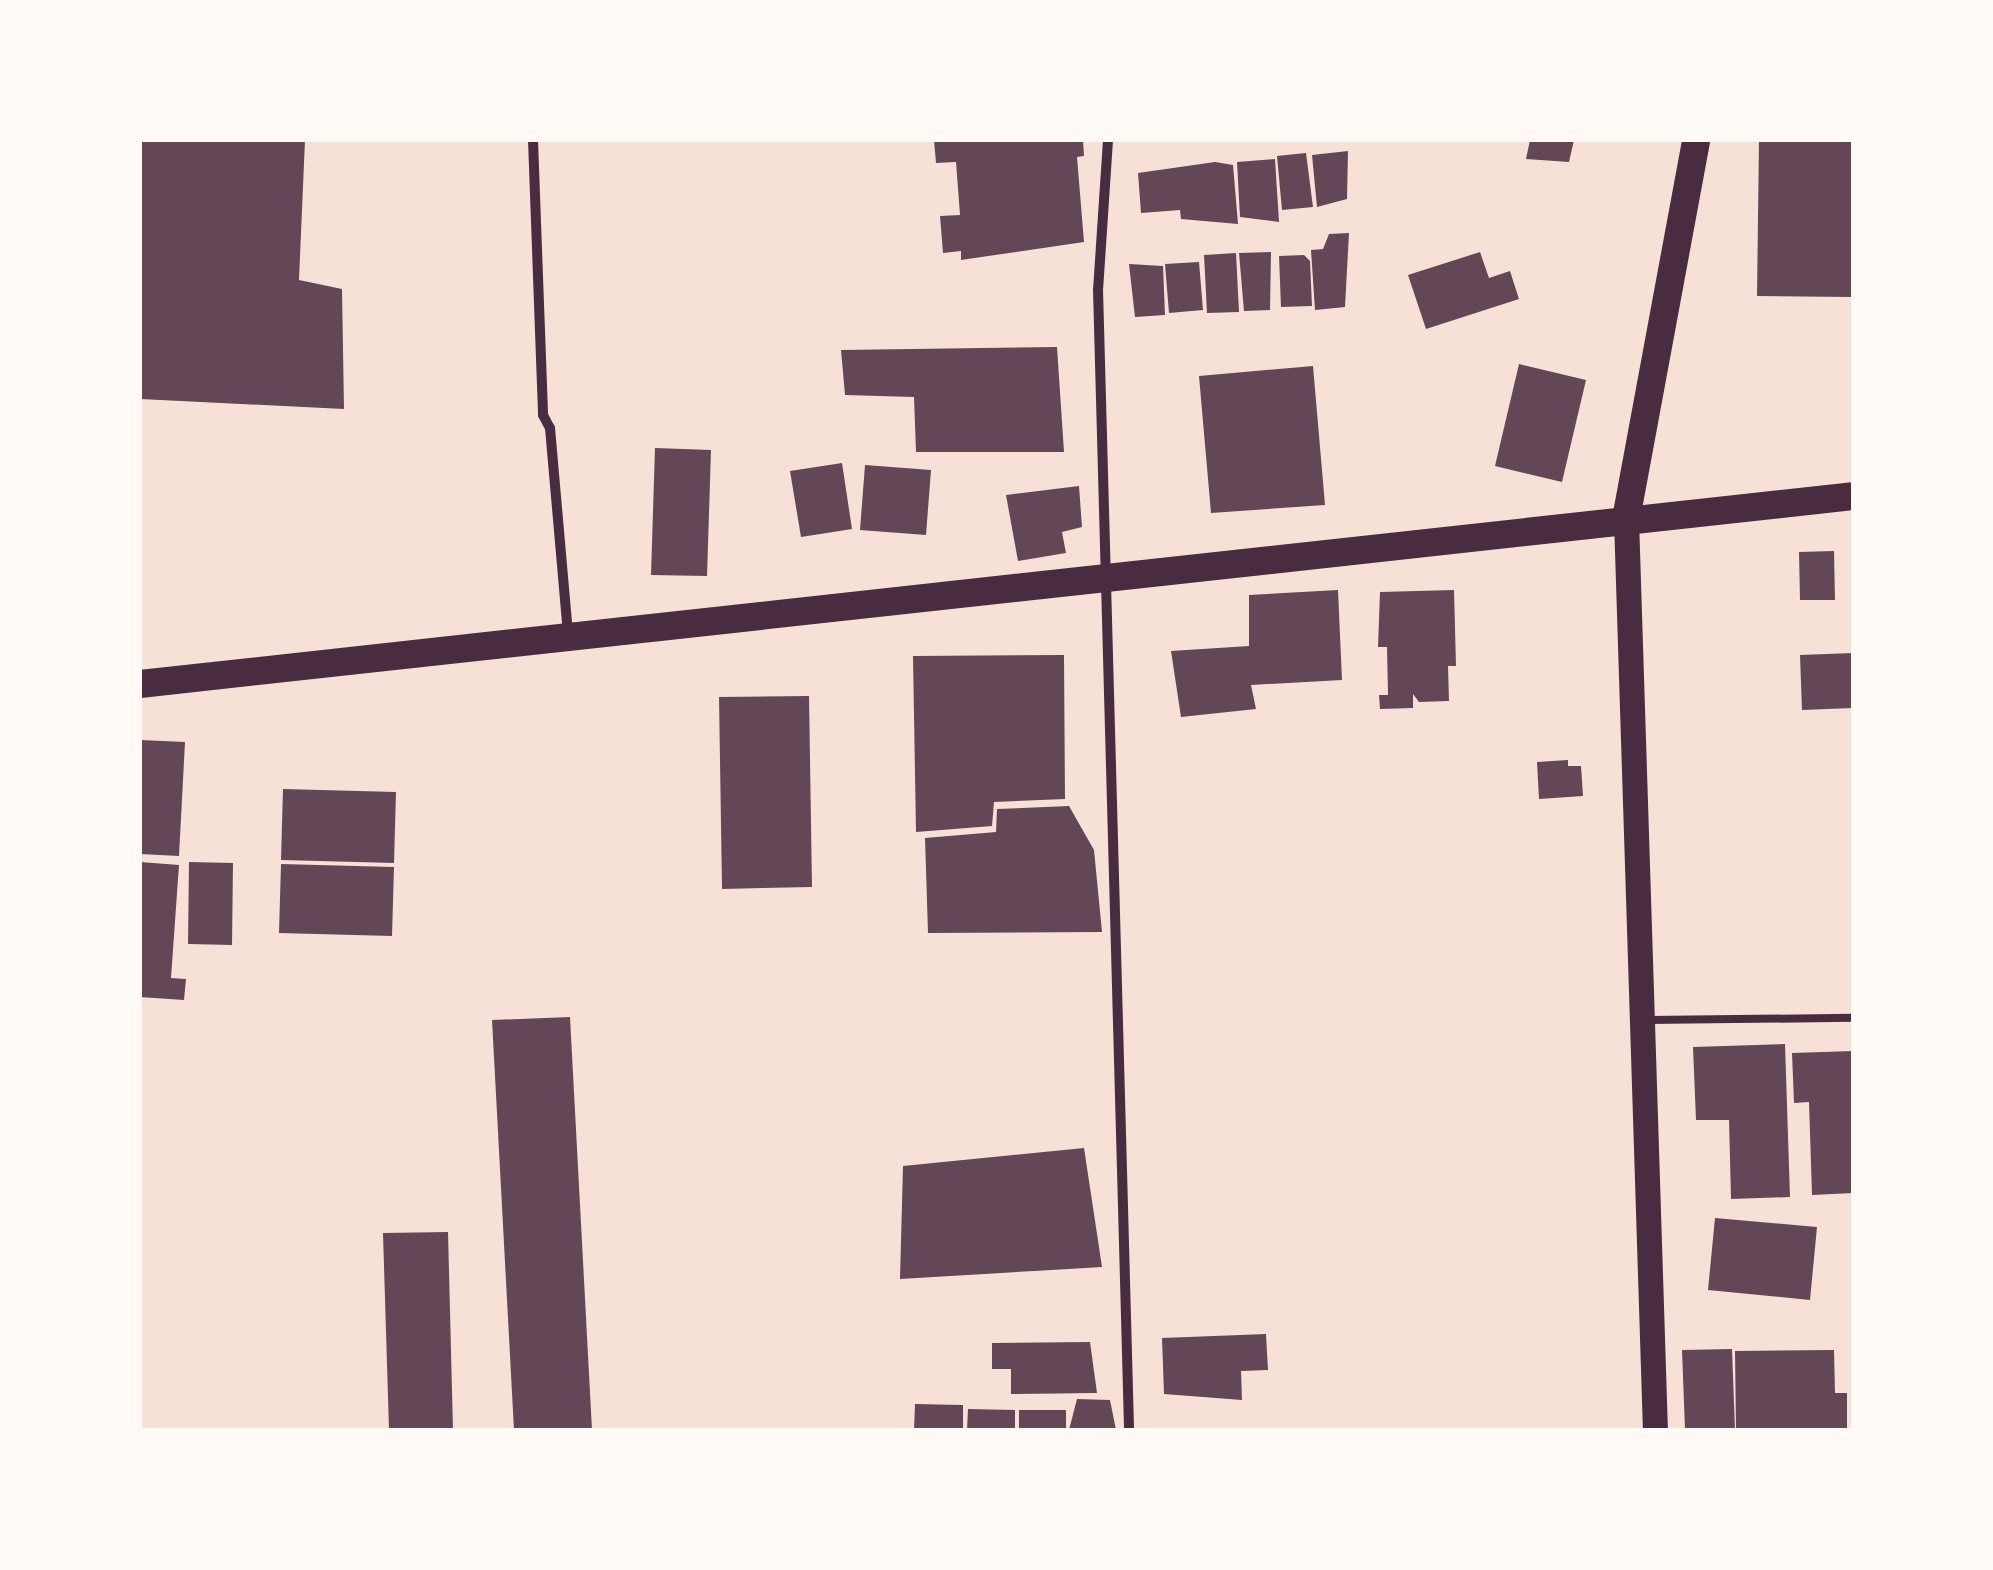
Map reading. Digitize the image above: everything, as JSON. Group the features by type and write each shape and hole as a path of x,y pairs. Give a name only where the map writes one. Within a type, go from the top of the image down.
{"highway":[{"path":"1626,519 1696,140"},
{"path":"140,684 1853,496"}],"main road":[{"path":"1626,519 1655,1430"}],"street":[{"path":"532,140 544,414 550,428 568,635"},
{"path":"1108,140 1098,289 1129,1430"}],"lane":[{"path":"1642,1020 1853,1018"}],"building":[{"path":"140,140 305,140 299,280 342,289 344,409 140,399"},
{"path":"934,140 1083,140 1084,156 1077,157 1084,242 961,260 961,251 943,253 940,216 960,215 956,162 936,163"},
{"path":"1530,140 1574,140 1569,162 1526,159"},
{"path":"1759,140 1853,140 1853,297 1757,296"},
{"path":"1348,151 1347,199 1317,207 1312,155"},
{"path":"1306,153 1313,207 1282,210 1277,156"},
{"path":"1275,159 1279,222 1240,217 1237,162"},
{"path":"1215,162 1233,165 1238,224 1181,219 1180,210 1141,213 1138,173"},
{"path":"1349,233 1345,307 1315,310 1311,250 1323,249 1329,234"},
{"path":"1271,252 1270,310 1244,311 1239,253"},
{"path":"1480,252 1489,278 1510,271 1519,299 1426,329 1408,275"},
{"path":"1236,253 1239,312 1207,313 1204,255"},
{"path":"1304,255 1310,261 1312,306 1281,307 1279,256"},
{"path":"1199,262 1203,310 1169,313 1165,264"},
{"path":"1129,264 1163,266 1165,315 1135,317"},
{"path":"1057,347 1064,452 916,452 914,397 845,395 841,350"},
{"path":"1519,364 1586,380 1562,482 1495,466"},
{"path":"1313,366 1325,505 1211,513 1199,376"},
{"path":"655,448 711,450 707,576 651,575"},
{"path":"842,463 852,529 801,537 790,471"},
{"path":"865,465 931,470 926,535 860,530"},
{"path":"1079,486 1082,527 1062,532 1066,553 1018,561 1006,495"},
{"path":"1834,551 1835,600 1800,600 1799,552"},
{"path":"1338,590 1342,680 1251,685 1256,709 1181,717 1171,651 1249,646 1249,595"},
{"path":"1454,590 1456,666 1448,666 1449,701 1419,702 1413,694 1413,708 1380,709 1379,695 1388,695 1387,647 1378,647 1380,592"},
{"path":"1853,653 1853,708 1802,710 1800,655"},
{"path":"1064,655 1065,799 994,802 992,826 916,832 913,656"},
{"path":"809,696 812,887 722,889 719,697"},
{"path":"140,740 185,742 179,856 140,854"},
{"path":"1568,760 1568,766 1581,766 1583,796 1539,799 1537,762"},
{"path":"283,789 396,792 394,863 281,860"},
{"path":"1069,806 1094,850 1102,932 928,933 925,838 996,832 997,809"},
{"path":"140,862 179,865 171,978 186,979 184,1000 140,997"},
{"path":"189,862 233,863 232,945 188,944"},
{"path":"281,864 394,867 392,936 279,933"},
{"path":"570,1017 592,1430 514,1430 492,1020"},
{"path":"1785,1044 1790,1197 1731,1199 1729,1120 1696,1120 1693,1047"},
{"path":"1853,1051 1853,1193 1812,1195 1809,1102 1794,1103 1792,1053"},
{"path":"1084,1148 1102,1267 900,1279 903,1166"},
{"path":"1715,1218 1817,1227 1810,1300 1708,1290"},
{"path":"448,1232 453,1430 389,1430 383,1233"},
{"path":"1266,1334 1268,1370 1241,1371 1242,1400 1164,1394 1162,1338"},
{"path":"1090,1342 1097,1393 1011,1394 1011,1369 992,1369 992,1343"},
{"path":"1732,1349 1735,1430 1685,1430 1682,1350"},
{"path":"1834,1350 1835,1393 1847,1393 1847,1430 1736,1430 1735,1351"},
{"path":"1077,1399 1110,1400 1116,1430 1069,1430"},
{"path":"915,1404 963,1405 963,1430 914,1430"},
{"path":"968,1409 1015,1410 1015,1430 967,1430"},
{"path":"1019,1410 1066,1410 1066,1430 1019,1430"}]}
